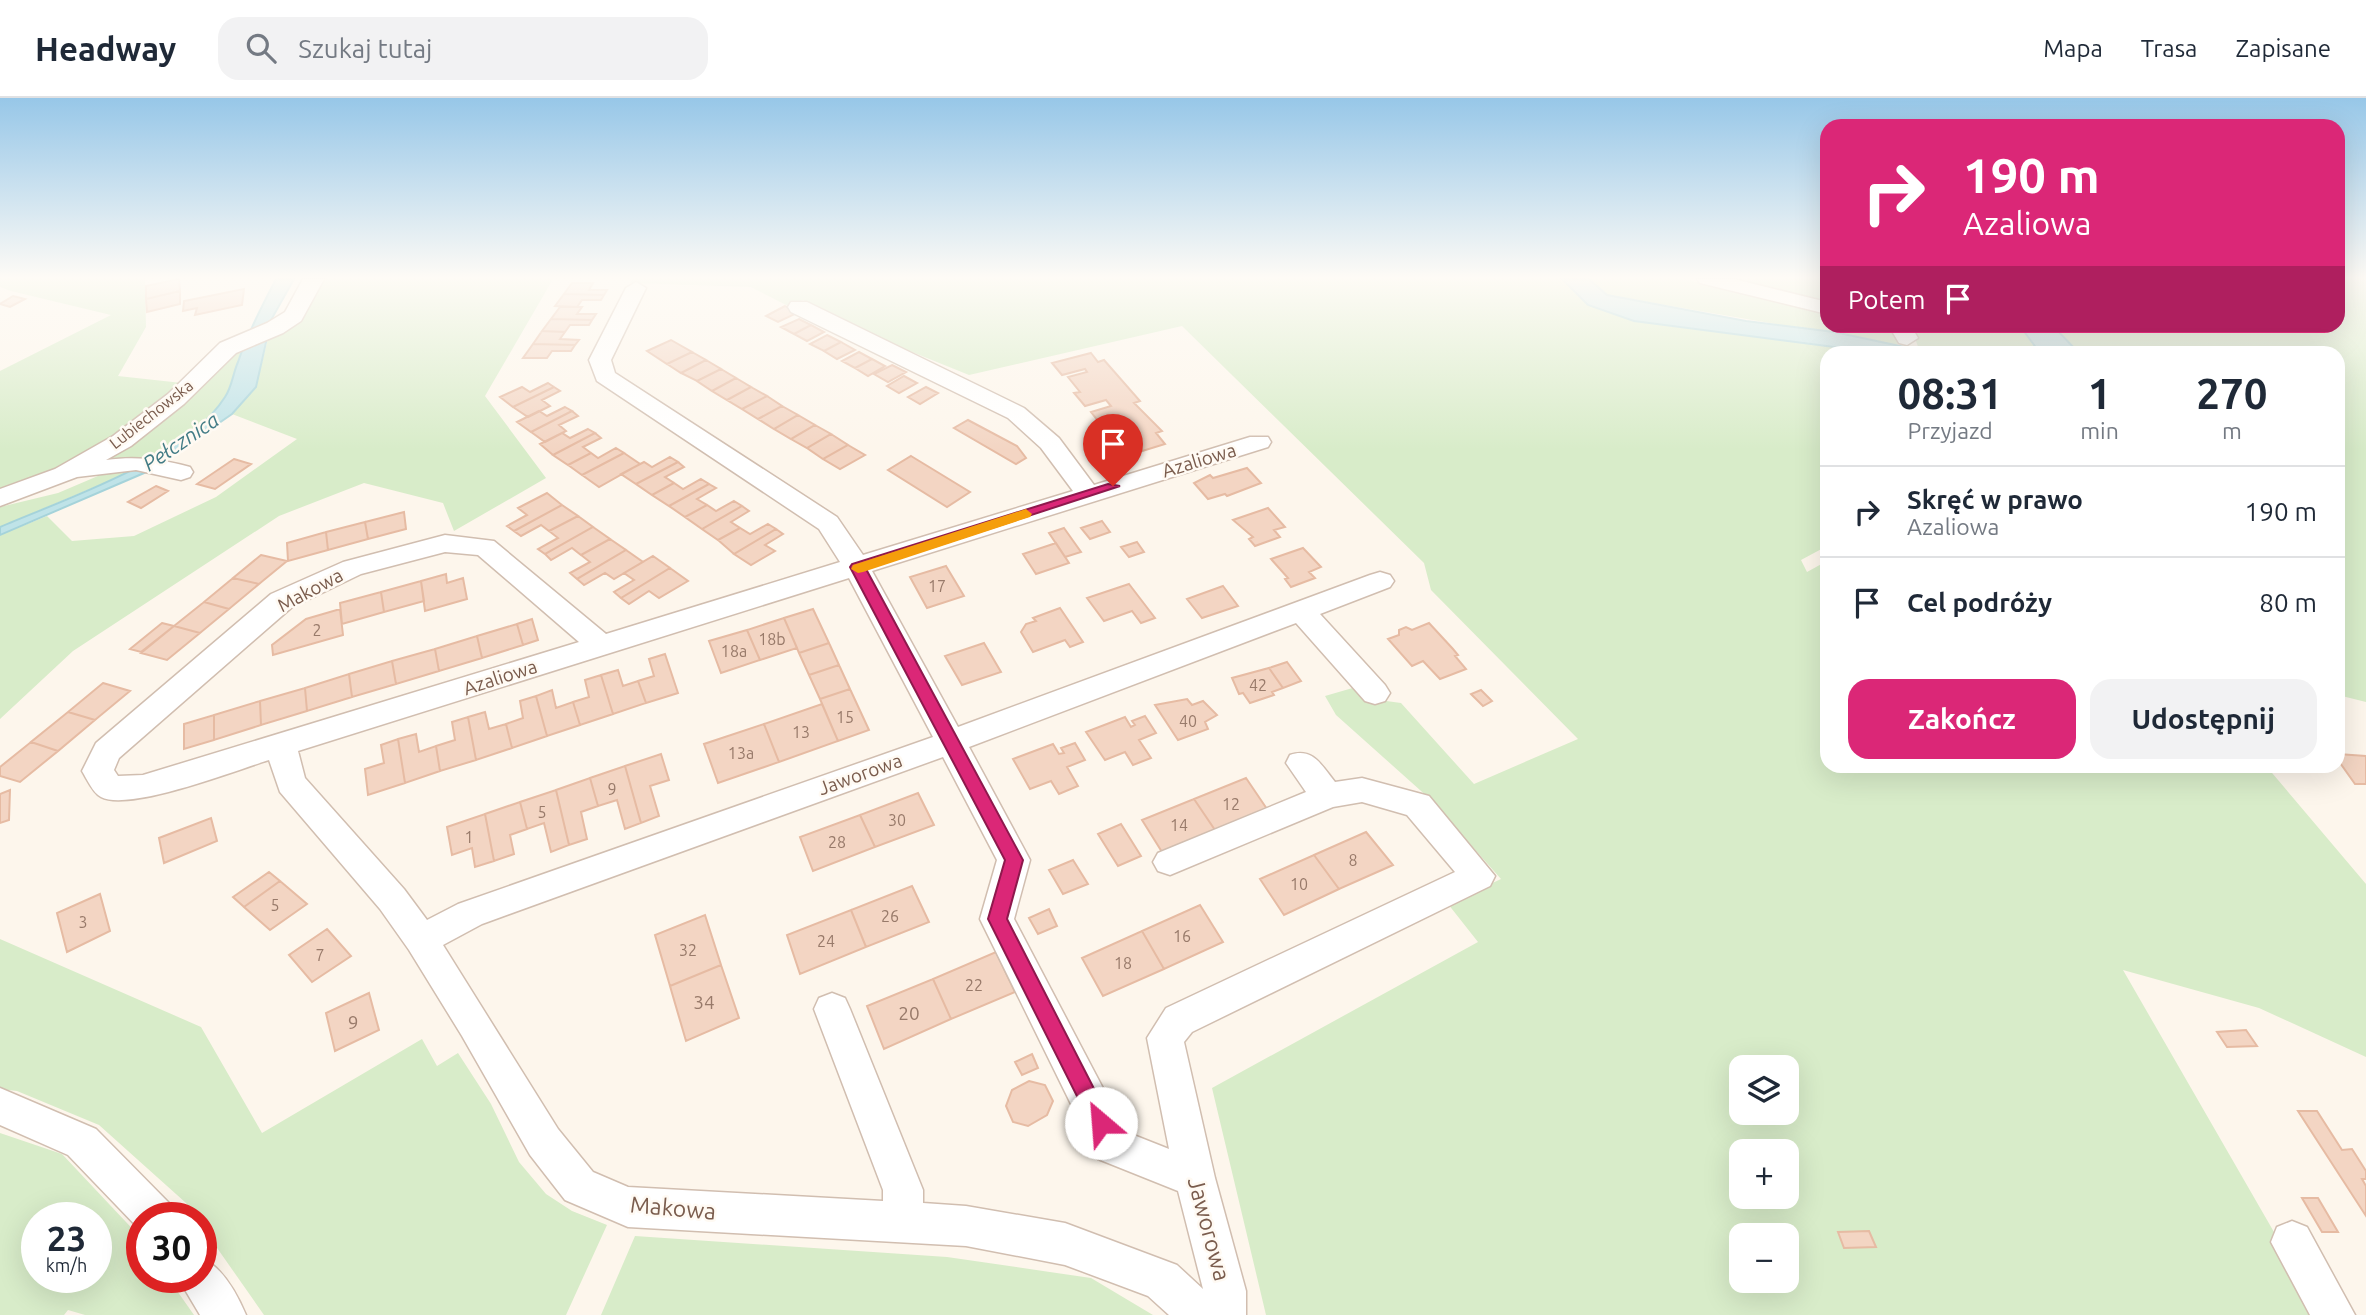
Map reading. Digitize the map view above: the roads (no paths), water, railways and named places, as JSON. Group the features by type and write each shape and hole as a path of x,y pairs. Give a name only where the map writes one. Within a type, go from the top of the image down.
{"street":[{"name":"Lubiechowska","path":"0,498 64,474 122,441 165,407 228,348 257,336"},
{"path":"612,336 600,360 605,376 828,523 857,567 1014,860 997,919 1112,1146 1195,1178"},
{"path":"858,336 1016,413 1050,443 1088,494"},
{"name":"Azaliowa","path":"143,787 1259,442"},
{"path":"64,474 136,463 171,470"},
{"name":"Makowa","path":"143,787 110,788 98,771 107,751 281,601 352,568 445,543 485,547 601,645"},
{"name":"Jaworowa","path":"421,940 470,914 949,743 1380,581"},
{"path":"1302,612 1375,692"},
{"name":"Makowa","path":"281,746 291,783 392,899 475,1024 544,1142 579,1186 628,1207 966,1226 1065,1244 1162,1280 1201,1315"},
{"path":"1170,862 1328,796 1301,763"},
{"name":"Jaworowa","path":"1225,1315 1226,1290 1195,1178 1165,1038 1179,1020 1478,876 1418,805 1362,790 1328,796"},
{"path":"832,1009 903,1190 902,1222"},
{"path":"0,1106 82,1142 140,1202"},
{"path":"2292,1242 2334,1315"},
{"path":"210,1293 225,1315"}],"water":[{"name":"Pełcznica","path":"248,336 267,336 256,387 232,414 151,470 0,535 0,527 123,475 182,440 207,419 225,397"},
{"path":"1748,336 1852,336 1900,346 1827,346"},
{"path":"2027,336 2062,336 2072,346 2035,346"}]}
